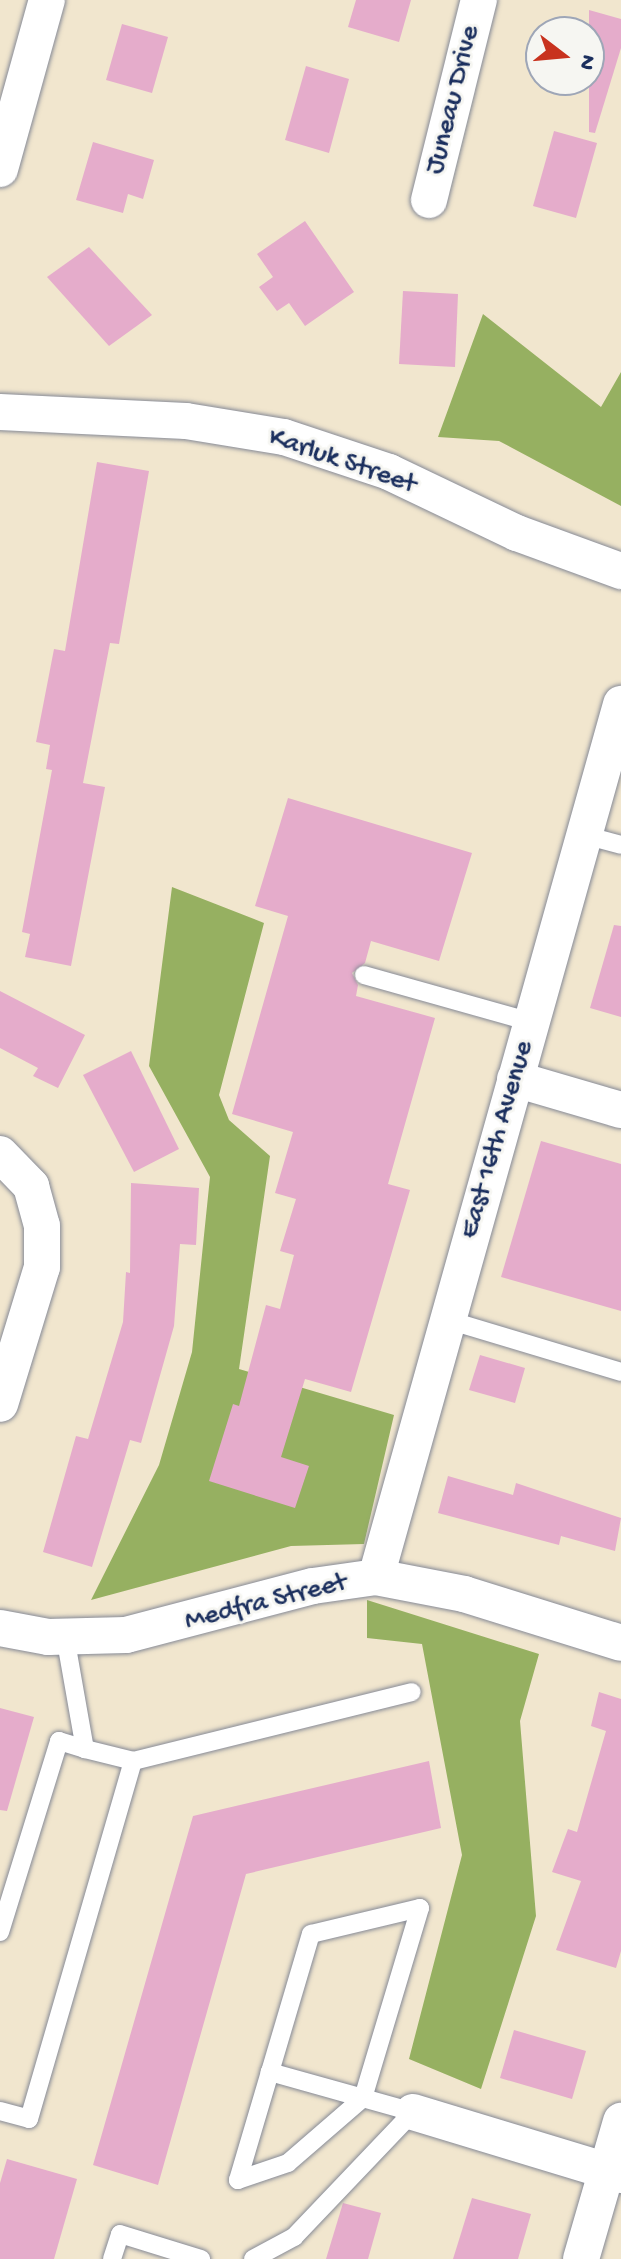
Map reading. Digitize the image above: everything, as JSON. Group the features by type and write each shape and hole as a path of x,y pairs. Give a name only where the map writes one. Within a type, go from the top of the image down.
{"street":[{"path":"0,169 47,0"},
{"name":"Juneau Drive","path":"429,200 479,0"},
{"name":"Karluk Street","path":"0,412 186,421 284,437 389,472 517,533 621,571"},
{"name":"East 16th Avenue","path":"376,1577 621,704"},
{"path":"515,1079 621,1110"},
{"path":"0,1154 31,1186 42,1226 42,1267 0,1404"},
{"name":"Medfra Street","path":"0,1628 65,1636 167,1627 313,1586 376,1577 464,1594 621,1643"},
{"path":"413,2112 614,2173"},
{"path":"581,2259 614,2173 621,2121"}],"lane":[{"path":"584,835 621,845"},
{"path":"364,975 531,1022"},
{"path":"448,1320 621,1372"},
{"path":"65,1636 85,1749"},
{"path":"0,1932 59,1741 133,1761 412,1692"},
{"path":"0,2111 29,2119 133,1761"},
{"path":"420,1908 363,2098 288,2163 238,2180 270,2072 311,1934 420,1908"},
{"path":"253,2259 294,2237 413,2112 270,2072"},
{"path":"112,2259 120,2234 201,2259"}],"green space":[{"path":"483,314 601,407 621,372 621,506 499,441 438,437"},
{"path":"172,887 264,923 219,1095 229,1120 270,1156 239,1369 394,1415 364,1544 291,1546 91,1600 159,1465 192,1352 210,1177 149,1066"},
{"path":"367,1600 539,1654 520,1721 536,1916 481,2089 409,2059 462,1855 422,1644 367,1638"}],"building":[{"path":"356,0 411,0 399,42 348,27"},
{"path":"589,10 621,19 621,48 595,133 589,132 589,96 605,96 605,16 589,16"},
{"path":"122,24 168,37 152,93 106,80"},
{"path":"306,66 349,79 329,153 285,140"},
{"path":"554,131 597,143 576,218 533,206"},
{"path":"93,142 154,160 143,199 128,194 123,213 76,200"},
{"path":"305,221 354,292 305,326 289,303 277,311 259,287 273,277 257,254"},
{"path":"89,247 152,315 109,346 47,277"},
{"path":"403,291 458,294 455,367 399,364"},
{"path":"97,462 149,471 119,644 110,643 83,783 105,787 71,966 25,957 30,934 22,932 52,770 46,769 50,745 36,742 54,649 65,651"},
{"path":"288,798 472,853 439,961 371,941 365,963 352,973 358,985 356,996 435,1018 388,1184 410,1190 351,1392 305,1379 281,1457 309,1466 295,1508 209,1481 233,1404 239,1406 266,1305 280,1309 294,1255 280,1251 296,1199 275,1193 293,1132 232,1114 288,916 255,906"},
{"path":"614,925 621,926 621,1017 590,1008"},
{"path":"0,991 85,1035 58,1088 33,1076 38,1068 0,1048"},
{"path":"131,1051 179,1149 134,1172 83,1075"},
{"path":"541,1141 621,1164 621,1311 501,1277"},
{"path":"131,1183 199,1188 196,1245 180,1244 174,1326 141,1443 130,1440 92,1567 43,1552 76,1436 88,1439 123,1322 126,1272 130,1273"},
{"path":"480,1355 525,1368 515,1403 469,1390"},
{"path":"448,1476 513,1495 516,1483 621,1518 615,1551 561,1536 559,1545 438,1513"},
{"path":"599,1692 621,1699 621,1951 616,1968 556,1950 581,1881 552,1872 568,1829 577,1832 606,1731 591,1726"},
{"path":"0,1708 34,1717 7,1811 0,1810"},
{"path":"429,1761 441,1828 246,1874 158,2185 93,2165 193,1816"},
{"path":"514,2030 586,2051 572,2099 500,2078"},
{"path":"7,2159 77,2179 54,2259 0,2259 0,2183"},
{"path":"472,2198 531,2214 518,2259 453,2259"},
{"path":"343,2203 381,2213 368,2259 326,2259"}]}
